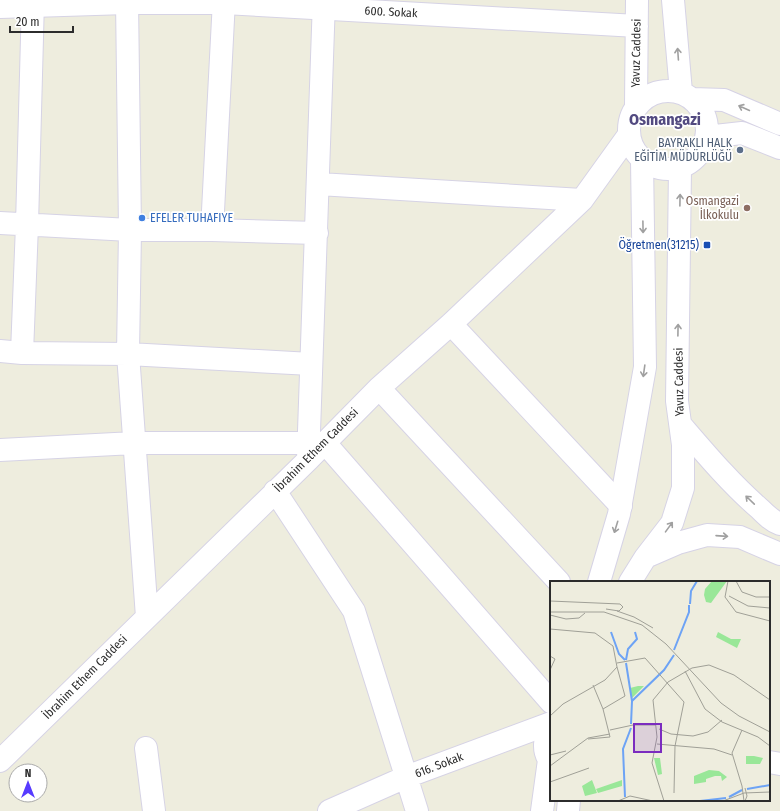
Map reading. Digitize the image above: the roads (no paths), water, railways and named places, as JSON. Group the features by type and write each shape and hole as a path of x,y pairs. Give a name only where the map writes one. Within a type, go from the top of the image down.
{"street":[{"name":"Yavuz Caddesi","path":"636,106 637,0"},
{"path":"642,160 660,169 680,168 692,161 697,156 706,137 706,123 702,110 687,96 672,0"},
{"name":"600. Sokak","path":"0,7 33,3 127,1 324,4 637,26"},
{"path":"127,1 130,230 128,354 147,617"},
{"path":"212,230 224,2"},
{"path":"22,353 33,3"},
{"path":"324,4 319,184 311,364 314,449 550,701"},
{"path":"599,581 621,506 645,367 642,160 628,136 629,120 636,106 645,97 656,92 668,90 687,96 724,100 780,124"},
{"path":"706,137 742,133 780,148"},
{"name":"İbrahim Ethem Caddesi","path":"0,761 275,491 314,449 379,388 451,324 582,200 628,136"},
{"name":"Yavuz Caddesi","path":"631,581 645,558 672,523 682,488 682,445 677,401 680,168"},
{"path":"319,184 582,200"},
{"path":"0,223 130,230 212,230 317,233"},
{"path":"451,324 621,506"},
{"path":"0,351 22,353 128,354 311,364"},
{"path":"379,388 558,581"},
{"path":"680,424 712,461 750,501 774,522 780,524"},
{"path":"0,450 134,443 314,449"},
{"path":"275,491 354,611 417,811"},
{"path":"645,558 678,543 707,535 740,538 780,554"},
{"name":"616. Sokak","path":"329,811 406,777 550,723"},
{"path":"542,811 550,761 545,747 547,733 550,728"},
{"path":"146,748 154,811"},
{"path":"770,762 780,764"},
{"path":"568,811 569,801"}],"place":[{"name":"BAYRAKLI HALK EĞİTİM MÜDÜRLÜĞÜ","path":"740,150"},
{"name":"Osmangazi İlkokulu","path":"747,208"},
{"name":"EFELER TUHAFIYE","path":"142,218"},
{"name":"Öğretmen(31215)","path":"707,245"}],"district":[{"name":"Osmangazi","path":"665,119"}]}
